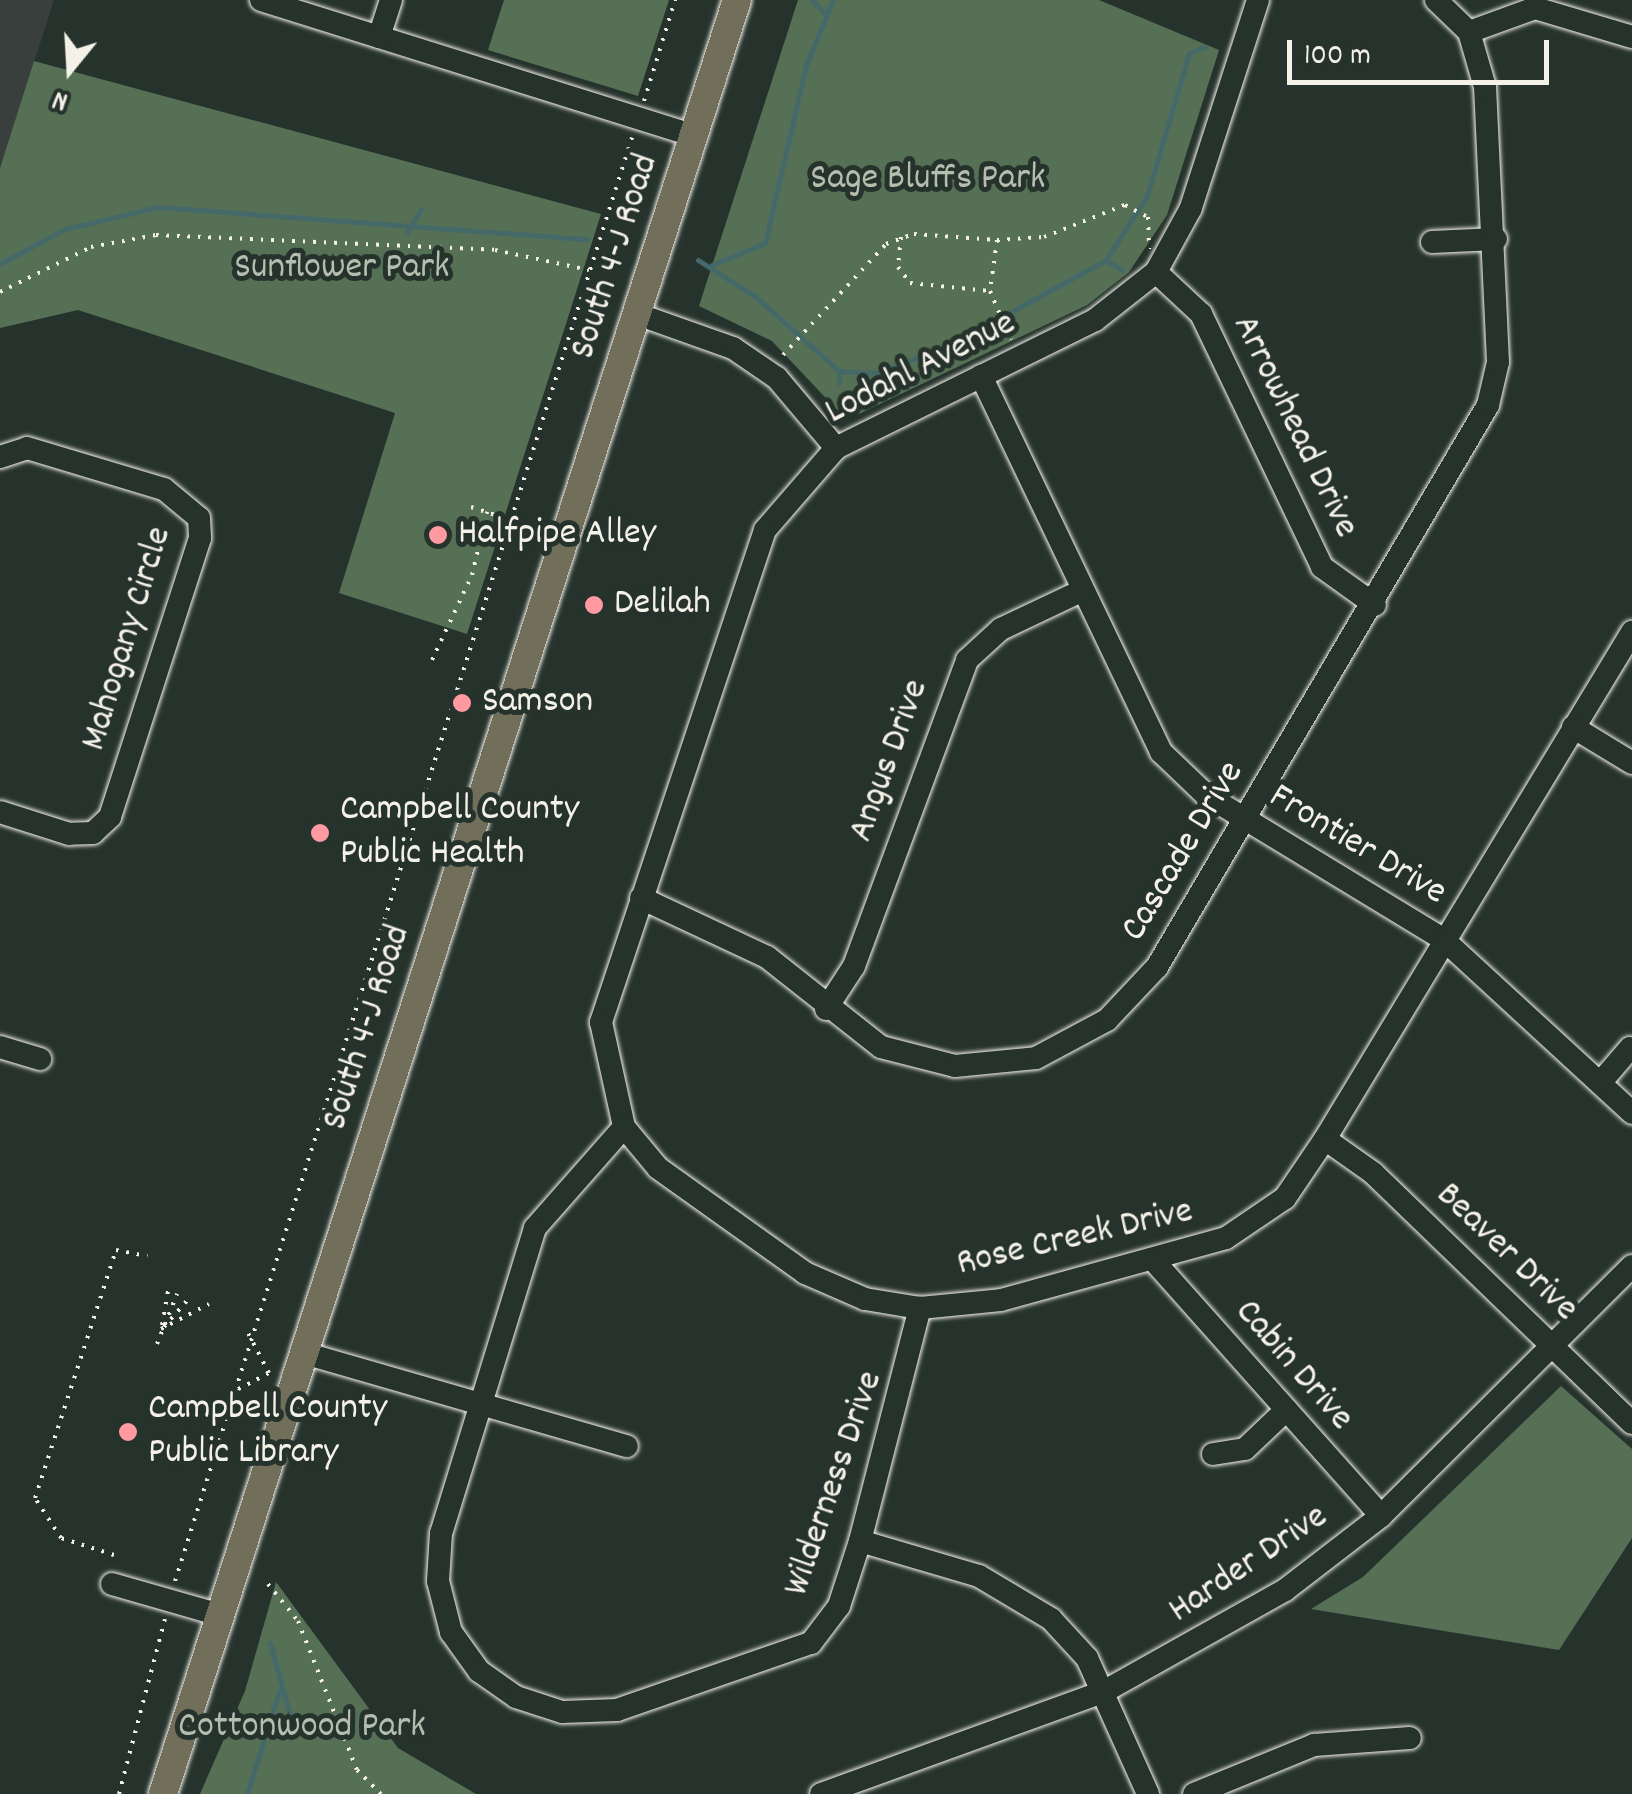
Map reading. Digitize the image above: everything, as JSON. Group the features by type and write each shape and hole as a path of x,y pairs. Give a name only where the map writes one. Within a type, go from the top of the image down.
{"main road":[{"name":"South 4-J Road","path":"163,1794 737,0"}],"street":[{"path":"261,0 694,136"},
{"path":"379,37 391,0"},
{"name":"Lodahl Avenue","path":"624,1126 601,1022 750,563 787,497 836,448 1095,320 1152,261 1191,208 1258,0"},
{"name":"Cascade Drive","path":"642,898 768,958 826,1010 881,1046 955,1066 1036,1058 1108,1020 1157,967 1375,605 1488,405 1498,362 1496,239 1485,87 1469,32 1436,0"},
{"path":"1469,32 1535,8 1632,36"},
{"path":"1432,242 1496,239"},
{"name":"Arrowhead Drive","path":"1152,261 1200,314 1322,567 1375,605"},
{"path":"637,314 733,348 777,378 836,448"},
{"name":"Frontier Drive","path":"981,376 1161,752 1244,819 1444,939 1632,1113"},
{"name":"Mahogany Circle","path":"0,457 28,448 164,489 193,510 200,538 110,817 92,833 69,834 0,812"},
{"name":"Angus Drive","path":"826,1010 854,966 967,660 1001,629 1082,591"},
{"name":"Rose Creek Drive","path":"624,1126 658,1168 805,1273 865,1299 920,1308 1002,1300 1226,1238 1285,1198 1632,632"},
{"path":"1573,726 1632,763"},
{"path":"0,1047 40,1060"},
{"path":"1600,1082 1630,1048"},
{"name":"Wilderness Drive","path":"624,1126 535,1228 440,1533 438,1581 452,1632 479,1671 516,1698 562,1712 618,1710 811,1644 839,1606 860,1541 920,1308"},
{"name":"Beaver Drive","path":"1325,1138 1632,1423"},
{"name":"Cabin Drive","path":"1154,1261 1381,1516"},
{"name":"Harder Drive","path":"821,1794 1106,1690 1222,1631 1381,1516 1632,1266"},
{"path":"304,1353 627,1446"},
{"path":"1213,1454 1245,1449 1286,1410"},
{"path":"860,1541 1022,1598 1088,1658 1106,1690 1148,1794"},
{"path":"112,1584 220,1615"},
{"path":"1194,1794 1314,1745 1410,1738"}],"path":[{"path":"644,102 674,0"},
{"path":"173,1591 248,1333 634,134"},
{"path":"784,356 901,237 1044,237 1113,206 1144,214 1152,261"},
{"path":"0,292 91,246 156,235 495,250 589,270"},
{"path":"901,237 898,267 910,283 990,291"},
{"path":"997,240 990,291 1012,344"},
{"path":"471,507 509,519"},
{"path":"432,660 472,574 487,512"},
{"path":"114,1555 60,1538 35,1498 116,1250 147,1256"},
{"path":"161,1329 168,1291"},
{"path":"156,1344 177,1294"},
{"path":"161,1329 189,1298"},
{"path":"161,1329 209,1304"},
{"path":"229,1394 269,1372 248,1333"},
{"path":"268,1584 298,1621 357,1770 379,1793"},
{"path":"119,1794 168,1609"}],"shaded area":[{"path":"0,0 54,0 0,168"}],"green space":[{"path":"504,0 669,0 638,96 488,50"},
{"name":"Sage Bluffs Park","path":"798,0 1099,0 1219,50 1167,215 1129,272 1087,305 859,414 838,411 772,341 699,306"},
{"name":"Sunflower Park","path":"34,61 601,214 467,634 339,593 395,413 78,310 0,328 0,168"},
{"path":"1561,1386 1632,1449 1632,1538 1559,1650 1311,1609 1363,1577"},
{"name":"Cottonwood Park","path":"276,1582 398,1748 476,1794 200,1794 245,1691"}],"waterway":[{"path":"812,0 824,13"},
{"path":"712,265 765,243 806,65 833,0"},
{"path":"698,260 756,297 839,371 878,373 954,343 1106,260 1147,196 1189,53 1205,47"},
{"path":"0,264 65,229 158,207 587,239"},
{"path":"407,232 421,210"},
{"path":"1106,260 1122,270"},
{"path":"955,344 970,352"},
{"path":"839,371 839,383"},
{"path":"878,373 885,386"},
{"path":"270,1643 290,1715"},
{"path":"247,1794 279,1691"}],"place":[{"name":"Halfpipe Alley","path":"438,535"},
{"name":"Delilah","path":"594,605"},
{"name":"Samson","path":"462,703"},
{"name":"Campbell County Public Health","path":"320,833"},
{"name":"Campbell County Public Library","path":"128,1432"}]}
